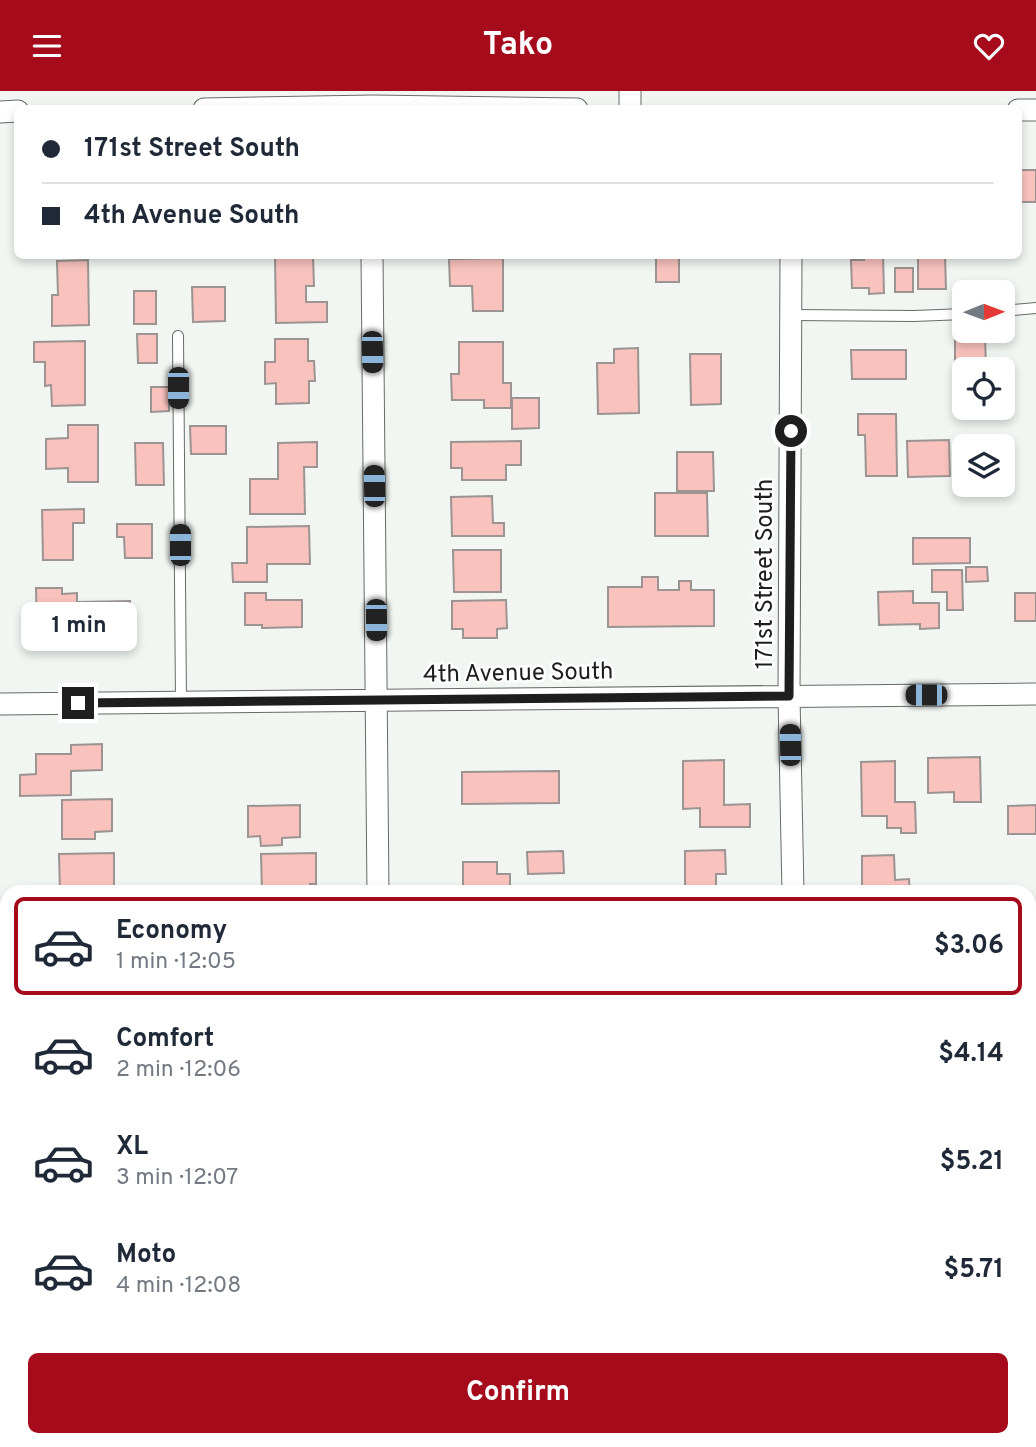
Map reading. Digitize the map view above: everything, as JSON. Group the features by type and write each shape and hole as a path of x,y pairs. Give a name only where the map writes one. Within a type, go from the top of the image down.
{"main road":[{"path":"359,1447 387,1447"}],"street":[{"path":"301,105 373,102 461,105"},
{"path":"372,259 379,885"},
{"name":"171st Street South","path":"791,259 789,696 793,885"},
{"name":"4th Avenue South","path":"0,703 1036,694"}],"lane":[{"path":"1015,310 1036,308"},
{"path":"792,315 952,314"},
{"path":"178,336 181,702"},
{"path":"1036,1441 1036,1447"}],"building":[{"path":"1022,170 1036,170 1036,202 1022,202"},
{"path":"275,259 313,259 314,286 306,286 306,302 327,302 327,322 276,323"},
{"path":"449,259 503,259 503,311 473,311 472,286 450,286"},
{"path":"656,259 679,259 679,282 656,282"},
{"path":"883,259 884,293 869,294 869,288 852,288 851,260"},
{"path":"918,259 945,259 946,289 918,289"},
{"path":"88,260 89,325 52,326 52,295 58,295 57,261"},
{"path":"895,268 913,268 913,292 895,292"},
{"path":"192,287 225,287 225,321 193,322"},
{"path":"134,291 156,291 156,324 134,324"},
{"path":"137,334 157,334 157,363 138,363"},
{"path":"275,339 308,339 308,361 314,361 315,381 309,381 309,403 276,404 276,383 265,384 265,362 275,362"},
{"path":"85,341 85,405 52,406 51,385 45,386 45,362 34,362 34,342"},
{"path":"459,342 503,342 503,383 511,383 511,408 484,408 484,400 452,400 451,374 459,374"},
{"path":"955,343 985,343 986,357 955,357"},
{"path":"638,348 639,413 598,414 597,363 614,363 614,349"},
{"path":"851,350 906,350 906,379 852,379"},
{"path":"690,354 721,354 721,404 691,405"},
{"path":"151,387 169,387 169,411 151,412"},
{"path":"512,398 539,398 539,428 512,429"},
{"path":"858,414 896,414 897,476 866,476 865,435 858,435"},
{"path":"68,425 98,425 98,482 68,482 68,468 46,469 46,439 68,438"},
{"path":"190,426 226,426 226,454 191,454"},
{"path":"949,440 950,476 908,477 907,441"},
{"path":"521,441 521,465 506,465 506,480 462,480 462,468 451,468 451,442"},
{"path":"317,442 317,467 304,467 305,514 250,514 250,479 278,479 278,443"},
{"path":"135,443 163,443 164,485 136,485"},
{"path":"677,452 713,452 714,491 677,491"},
{"path":"655,493 707,493 708,536 655,536"},
{"path":"492,496 493,523 504,523 504,536 452,536 451,497"},
{"path":"84,509 84,523 73,523 73,560 43,560 42,510"},
{"path":"117,524 152,524 152,558 125,558 124,537 117,537"},
{"path":"309,526 310,564 267,564 267,582 233,582 232,563 247,563 247,527"},
{"path":"913,538 970,538 970,563 913,564"},
{"path":"453,550 501,550 501,592 454,592"},
{"path":"966,567 987,567 988,581 966,582"},
{"path":"932,570 962,570 963,610 947,610 947,592 932,592"},
{"path":"642,577 658,577 658,590 679,590 679,581 691,581 691,590 714,590 714,626 608,627 608,587 642,587"},
{"path":"36,588 62,588 62,594 77,593 77,602 130,601 130,628 37,629"},
{"path":"913,591 913,603 939,603 939,628 920,629 920,624 879,625 878,592"},
{"path":"245,593 266,593 266,600 302,600 302,627 262,628 262,625 245,625"},
{"path":"1015,593 1036,593 1036,621 1015,621"},
{"path":"506,600 507,628 497,629 497,638 463,638 463,629 452,629 452,601"},
{"path":"102,744 102,770 71,771 71,795 20,796 20,775 36,774 36,754 71,754 71,745"},
{"path":"980,757 981,802 954,802 954,792 928,793 928,758"},
{"path":"724,760 724,805 750,804 750,827 700,827 700,808 683,809 683,761"},
{"path":"895,761 895,802 915,802 916,833 901,833 901,828 887,828 887,816 862,816 861,762"},
{"path":"559,771 559,803 462,804 462,772"},
{"path":"112,799 112,831 95,832 95,839 62,839 62,800"},
{"path":"300,805 300,837 282,838 282,845 261,846 260,836 248,837 248,806"},
{"path":"1036,805 1036,834 1008,834 1008,806"},
{"path":"725,850 726,874 716,874 716,885 685,885 685,851"},
{"path":"563,851 564,873 528,874 527,852"},
{"path":"114,853 114,885 60,885 59,854"},
{"path":"316,853 316,884 262,885 261,854"},
{"path":"894,855 895,880 909,879 909,885 862,885 862,856"},
{"path":"463,862 497,862 497,874 510,874 510,885 463,885"}],"route":[{"path":"78,703 789,696 791,431"}]}
